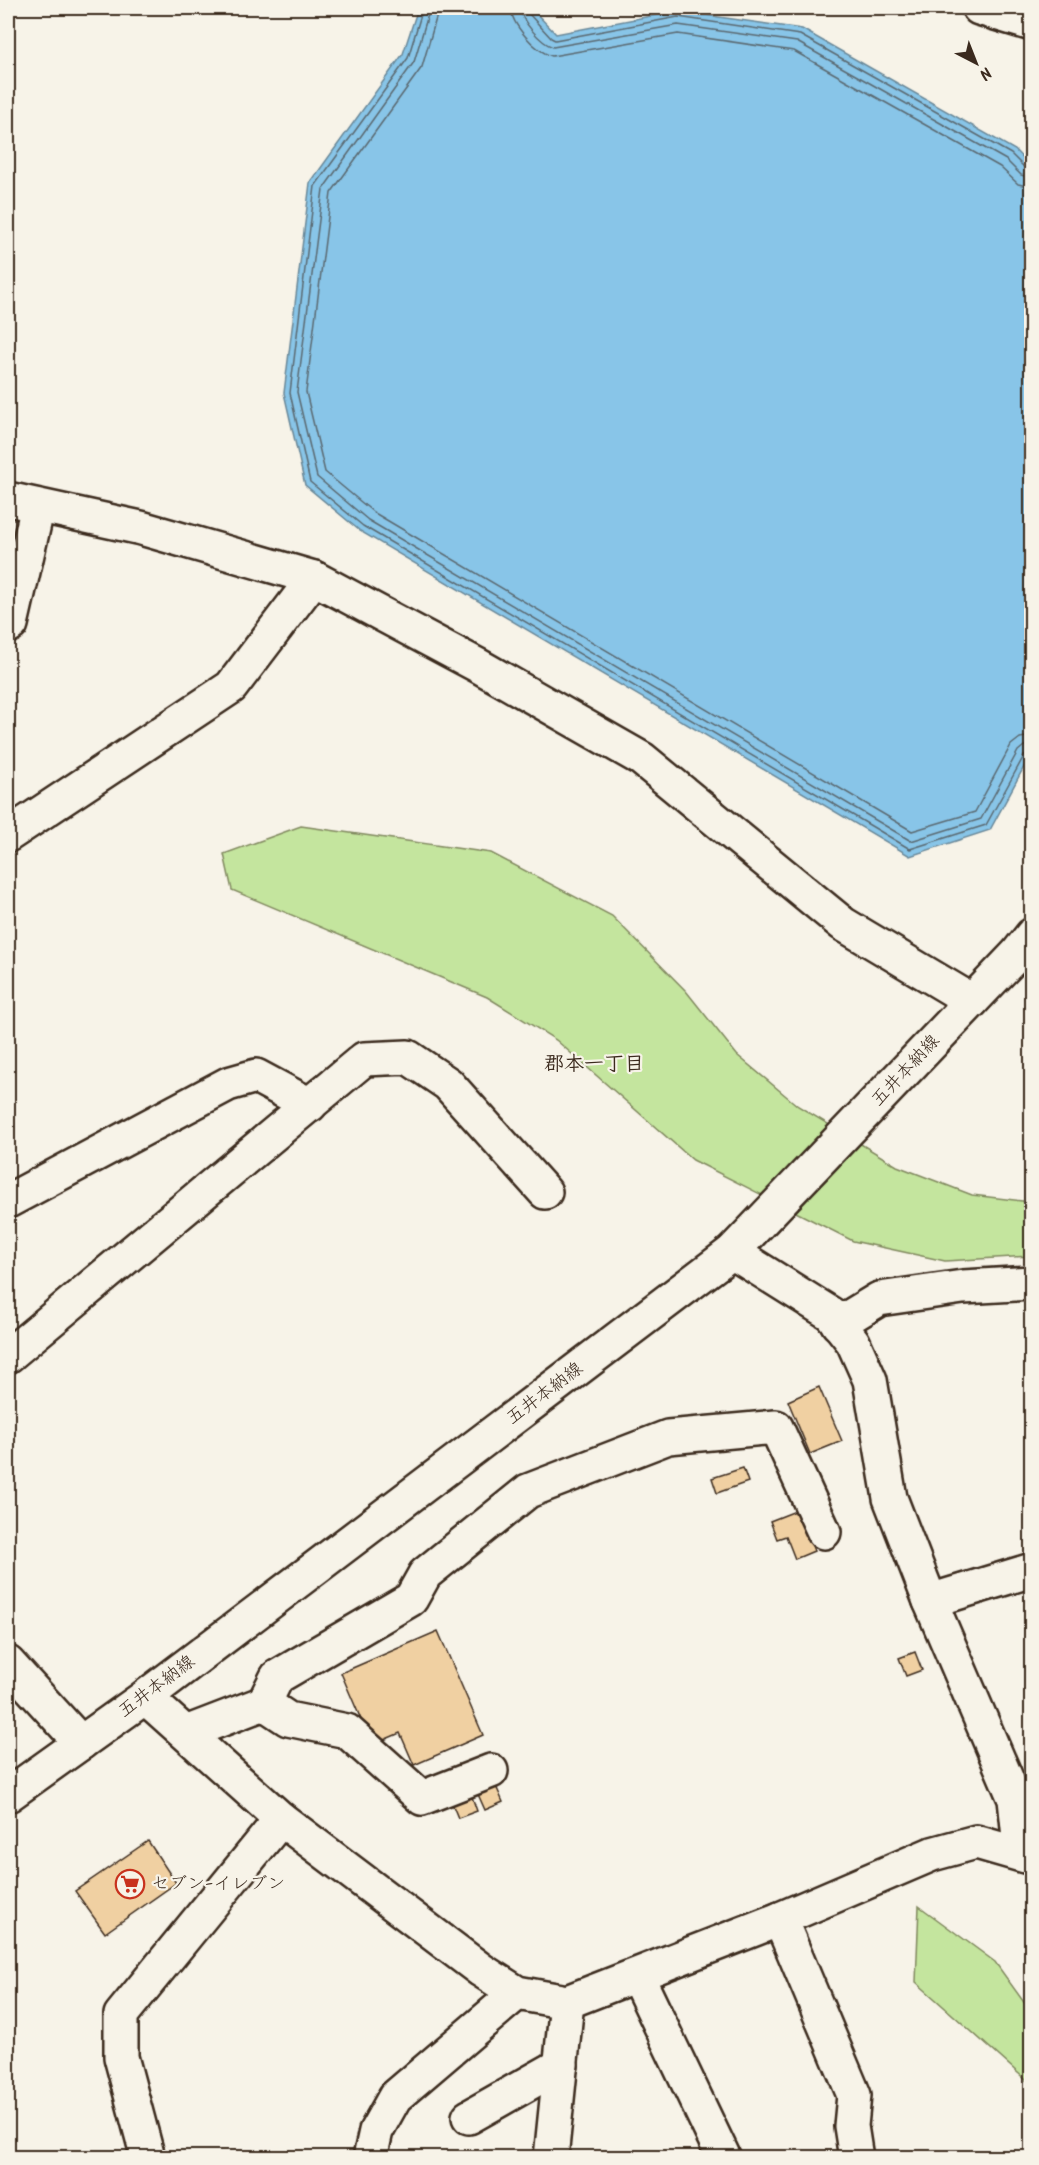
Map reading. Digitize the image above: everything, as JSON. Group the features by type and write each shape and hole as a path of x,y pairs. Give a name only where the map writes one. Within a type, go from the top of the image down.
{"street":[{"path":"979,8 1032,24"},
{"path":"8,626 11,624 23,502 141,528 314,578 479,666 642,759 843,924 972,1001"},
{"path":"8,835 231,687 314,578"},
{"name":"五井本納線","path":"8,1795 145,1697 732,1252 972,1001 1027,949"},
{"path":"8,1356 364,1059 408,1057 448,1084 545,1192"},
{"path":"8,1201 228,1084 256,1076 309,1105"},
{"path":"732,1252 831,1314 853,1342 870,1380 890,1498 930,1601 1015,1799 1019,1837 1024,1855"},
{"path":"838,1324 879,1299 963,1287 1032,1283"},
{"path":"186,1734 264,1702 277,1677 411,1599 425,1574 528,1491 668,1437 776,1427 824,1532"},
{"path":"930,1601 1032,1570"},
{"path":"8,1663 81,1743"},
{"path":"145,1697 281,1819 481,1970 517,1994 567,2002 780,1919 932,1854 976,1842 1024,1855"},
{"path":"264,1702 288,1719 346,1731 422,1798 490,1771"},
{"path":"147,2157 121,2057 121,2015 281,1819"},
{"path":"780,1919 854,2095 851,2126 856,2157"},
{"path":"637,1976 724,2157"},
{"path":"370,2157 376,2131 395,2097 517,1994"},
{"path":"551,2157 567,2002"},
{"path":"469,2116 561,2066"}],"green space":[{"path":"301,826 491,853 612,916 686,991 737,1055 798,1106 897,1166 972,1195 1031,1202 1031,1256 945,1261 853,1241 693,1160 556,1040 487,997 232,890 224,854"},
{"path":"919,1906 995,1962 1031,2012 1031,2090 1027,2081 916,1982"}],"water":[{"path":"418,8 531,8 556,34 677,11 802,29 1015,150 1031,167 1031,754 990,830 910,856 360,531 305,485 284,393 310,183 403,54"}],"building":[{"path":"819,1387 842,1441 810,1454 788,1401"},
{"path":"743,1468 748,1482 717,1493 712,1478"},
{"path":"798,1510 814,1551 795,1559 786,1536 777,1539 770,1521"},
{"path":"438,1631 483,1735 414,1765 400,1733 372,1745 341,1673"},
{"path":"915,1652 922,1670 906,1676 899,1658"},
{"path":"495,1784 503,1802 485,1810 477,1792"},
{"path":"471,1794 477,1811 458,1818 451,1801"},
{"path":"148,1841 176,1883 105,1933 75,1891"}],"place":[{"name":"セブン-イレブン","path":"130,1884"}],"district":[{"name":"郡本一丁目","path":"594,1065"}]}
